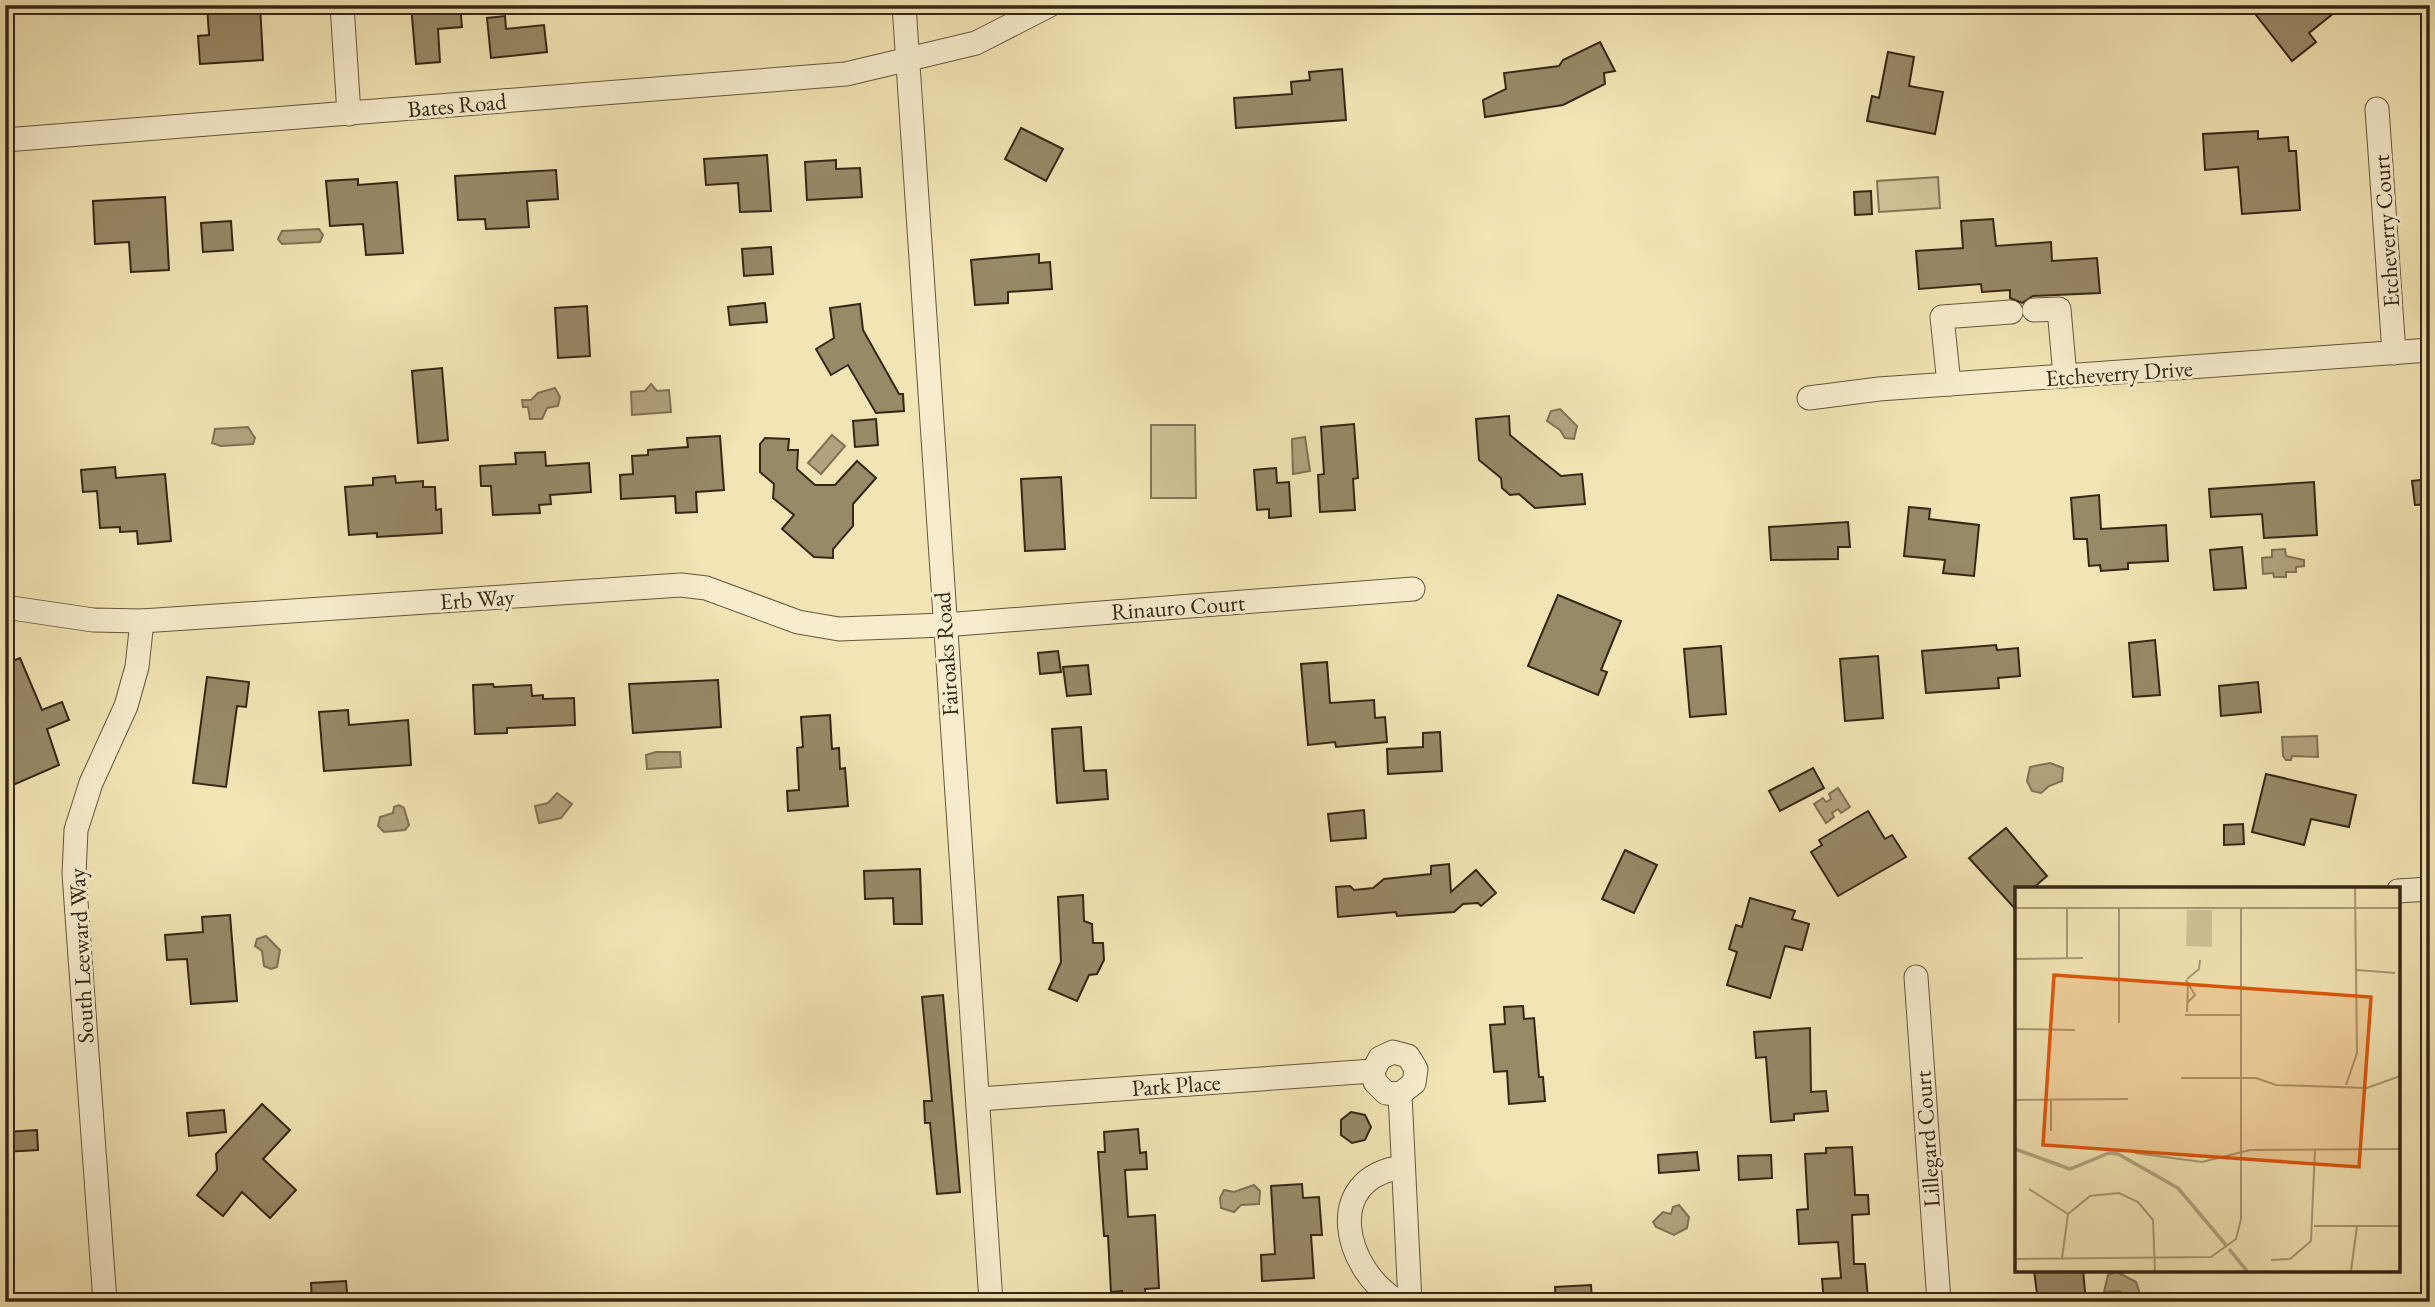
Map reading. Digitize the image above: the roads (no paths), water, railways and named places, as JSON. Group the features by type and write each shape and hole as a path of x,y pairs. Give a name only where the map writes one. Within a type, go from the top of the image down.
{"street":[{"path":"342,5 349,114"},
{"name":"Fairoaks Road","path":"904,5 991,1302"},
{"name":"Bates Road","path":"5,141 846,74 908,62 976,43 1050,5"},
{"name":"Etcheverry Court","path":"2377,109 2394,353"},
{"path":"2034,310 2059,309 2065,376"},
{"path":"1949,384 1942,317 2011,312"},
{"name":"Etcheverry Drive","path":"1809,398 1949,384 2430,351"},
{"name":"Erb Way","path":"5,607 93,620 142,621 681,585 705,588 797,622 839,629 944,625"},
{"name":"Rinauro Court","path":"944,625 1413,589"},
{"name":"South Leeward Way","path":"105,1302 74,874 76,830 90,783 126,706 137,667 142,621"},
{"path":"2400,891 2430,889"},
{"name":"Lillegard Court","path":"1916,977 1938,1302"},
{"path":"1393,1052 1408,1056 1416,1069 1414,1083 1400,1094 1386,1093 1375,1082 1373,1072 1380,1058 1393,1052"},
{"name":"Park Place","path":"979,1099 1373,1072"},
{"path":"1400,1094 1410,1302"},
{"path":"1399,1302 1389,1296 1358,1259 1351,1231 1351,1201 1357,1188 1369,1177 1383,1170 1403,1167"}]}
